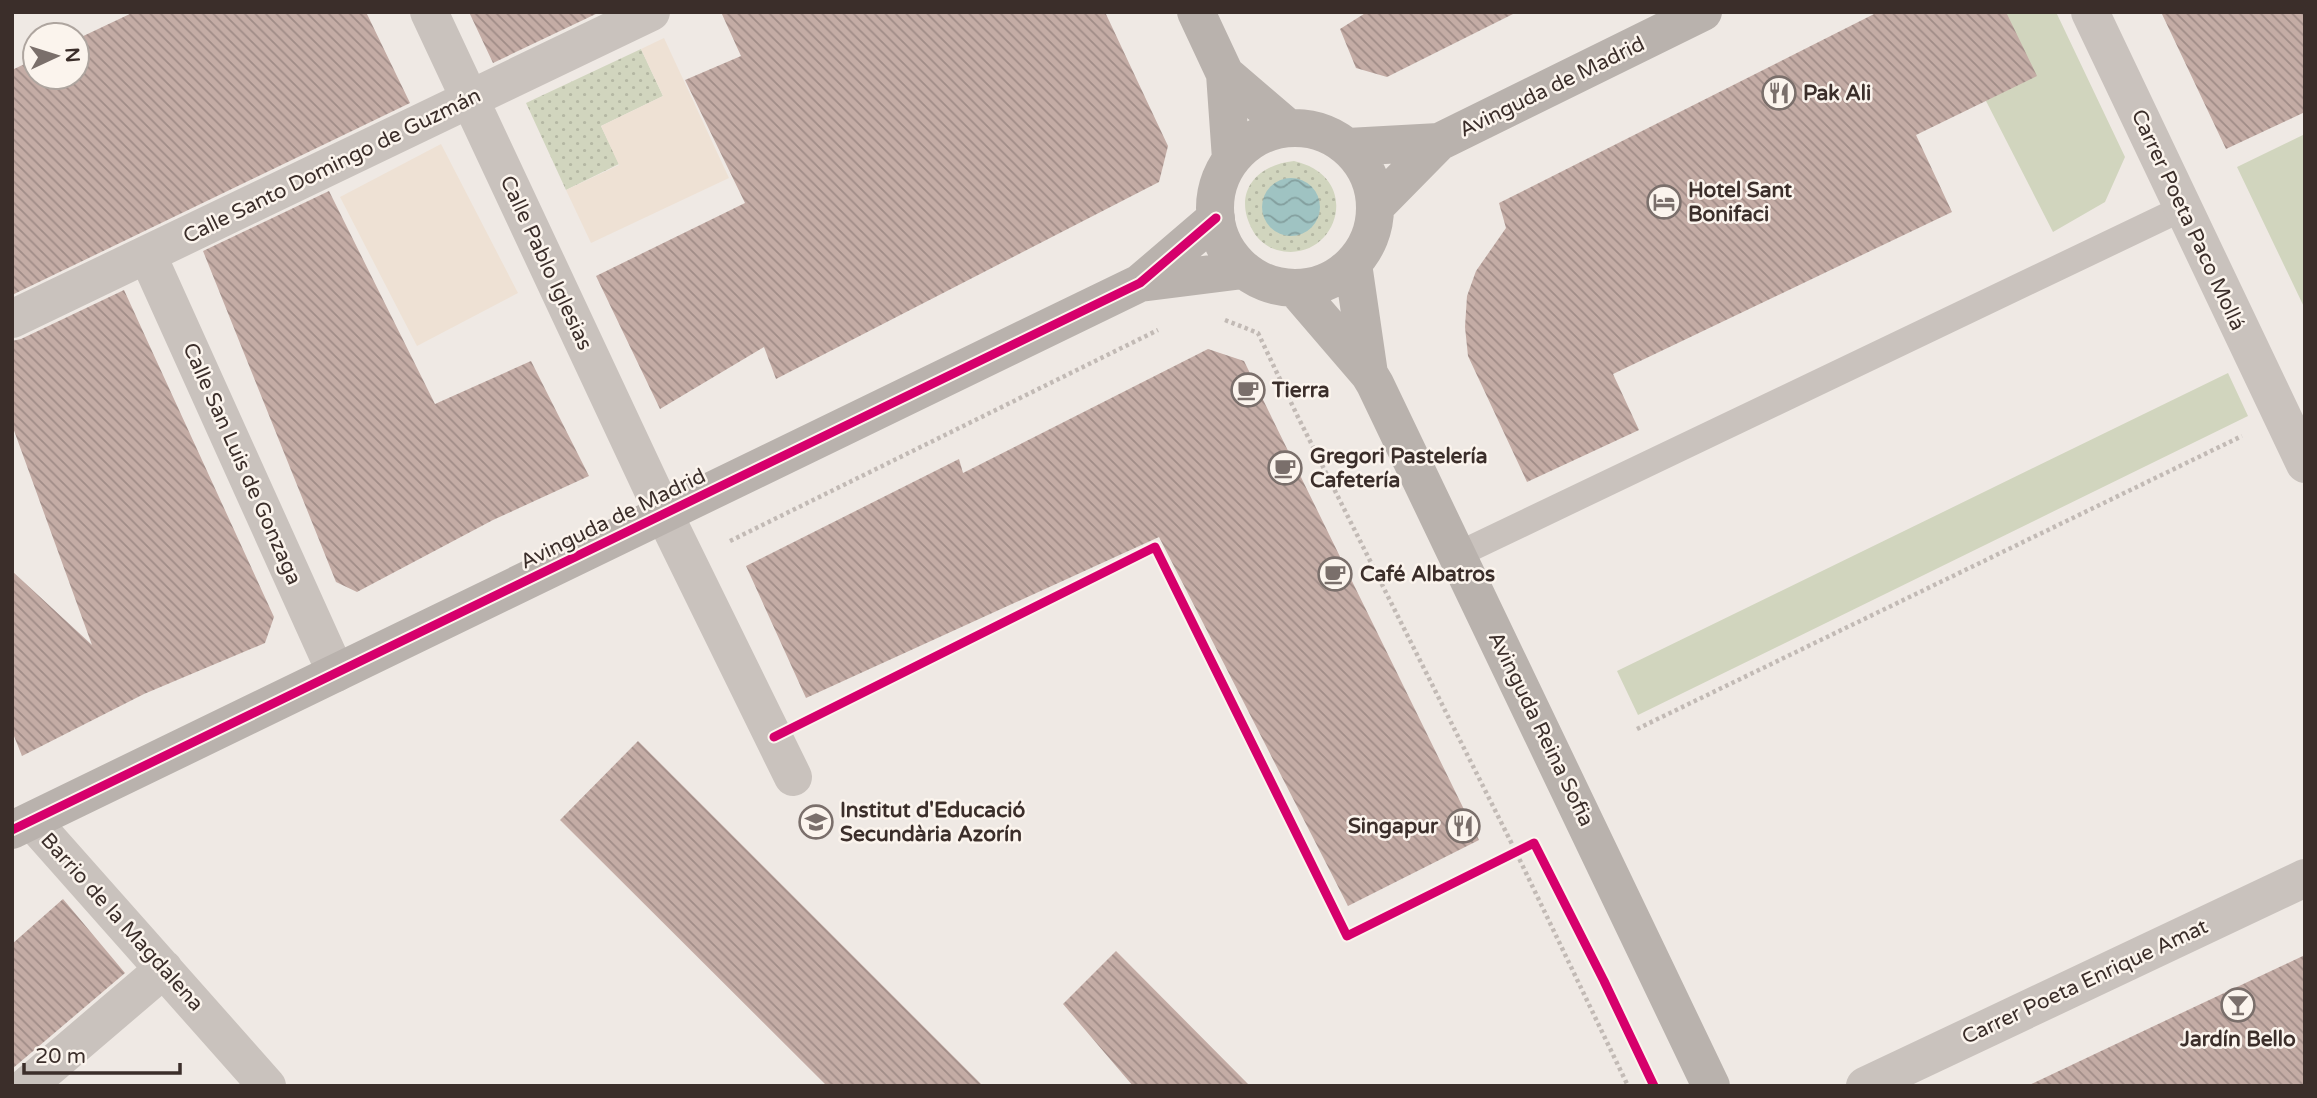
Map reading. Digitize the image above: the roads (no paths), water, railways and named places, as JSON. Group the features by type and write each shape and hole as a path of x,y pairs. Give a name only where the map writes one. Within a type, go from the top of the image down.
{"street":[{"name":"Calle Pablo Iglesias","path":"429,12 664,514 793,777"},
{"name":"Calle Santo Domingo de Guzmán","path":"12,319 651,12"},
{"path":"1196,12 1226,74 1231,159"},
{"name":"Avinguda de Madrid","path":"1376,206 1439,142 1703,12"},
{"name":"Carrer Poeta Paco Mollá","path":"2090,12 2183,208 2281,426 2305,464"},
{"path":"1226,74 1288,128"},
{"path":"1288,128 1317,131 1348,147 1367,170 1376,206 1370,238 1353,264 1328,282 1296,289 1264,283 1244,270 1226,248 1216,218 1217,189 1231,159 1259,136 1288,128"},
{"name":"Avinguda de Madrid","path":"1348,147 1439,142"},
{"name":"Avinguda de Madrid","path":"22,825 1140,283 1216,218"},
{"name":"Calle San Luis de Gonzaga","path":"147,254 337,673"},
{"name":"Avinguda Reina Sofia","path":"1353,264 1369,374"},
{"name":"Avinguda de Madrid","path":"1140,283 1244,270"},
{"name":"Avinguda Reina Sofia","path":"1296,289 1369,374 1711,1086"},
{"name":"Barrio de la Magdalena","path":"22,825 164,969 267,1086"},
{"name":"Carrer Poeta Enrique Amat","path":"1865,1086 2305,878"},
{"path":"27,1086 164,969"}],"lane":[{"path":"1457,555 2183,208"}],"water":[{"path":"1285,178 1297,178 1312,186 1320,201 1320,213 1312,228 1297,236 1285,236 1270,228 1262,213 1262,201 1270,186"}],"place":[{"name":"Pak Ali","path":"1779,93"},
{"name":"Hotel Sant Bonifaci","path":"1664,202"},
{"name":"Tierra","path":"1248,390"},
{"name":"Gregori Pastelería Cafetería","path":"1285,468"},
{"name":"Café Albatros","path":"1335,574"},
{"name":"Institut d'Educació Secundària Azorín","path":"816,822"},
{"name":"Singapur","path":"1463,826"},
{"name":"Jardín Bello","path":"2238,1005"}]}
